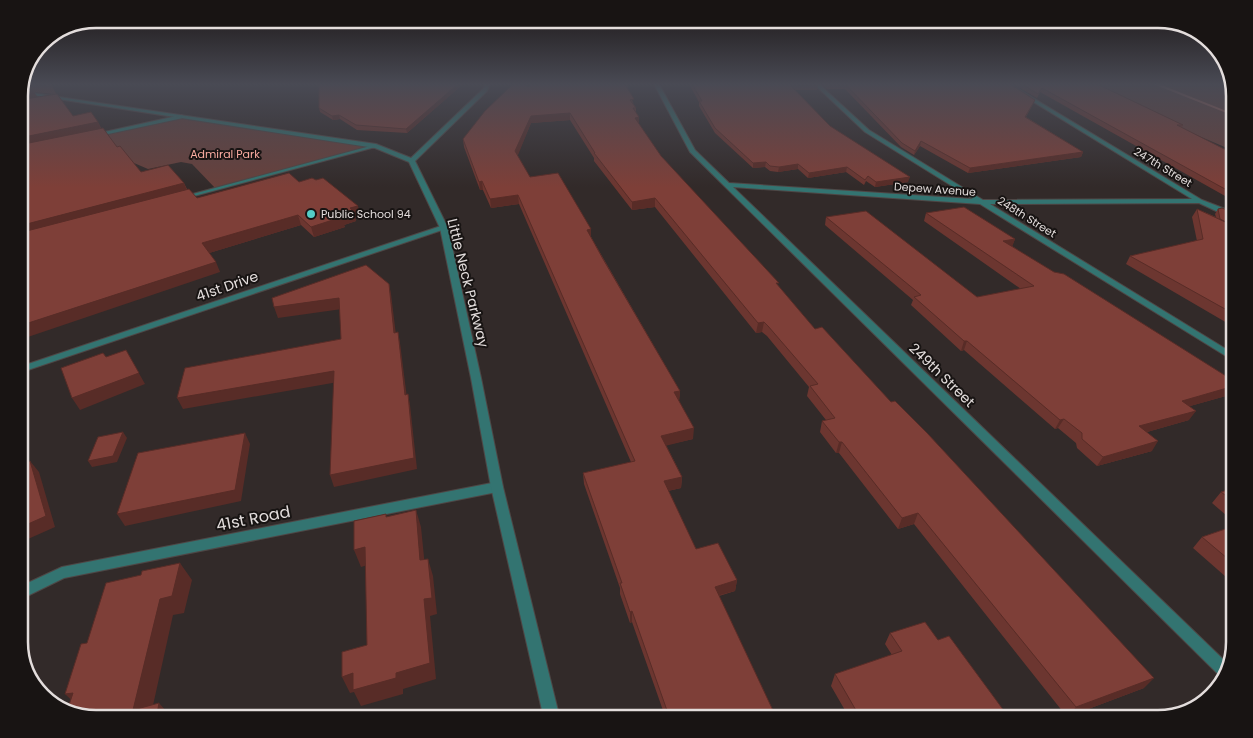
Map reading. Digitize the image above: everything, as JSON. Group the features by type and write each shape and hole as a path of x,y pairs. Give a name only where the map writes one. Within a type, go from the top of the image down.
{"street":[{"path":"88,137 170,118"},
{"path":"197,118 376,146 412,161 456,118"},
{"name":"249th Street","path":"675,118 692,151 1221,667"},
{"name":"248th Street","path":"853,118 867,131 1225,353"},
{"name":"247th Street","path":"1063,118 1200,201 1225,212"},
{"path":"174,200 376,146"},
{"name":"Little Neck Parkway","path":"412,161 444,228 497,487 550,710"},
{"name":"Depew Avenue","path":"728,185 980,202 1200,201"},
{"name":"41st Drive","path":"28,367 444,228"},
{"name":"41st Road","path":"28,590 62,573 497,487"}],"green space":[{"name":"Admiral Park","path":"174,118 191,118 376,146 216,189 192,164 181,162 148,169 78,139"},
{"path":"1161,118 1225,118 1225,147"}],"building":[{"path":"28,118 96,118 98,122 28,136"},
{"path":"345,118 418,118 406,129 356,125"},
{"path":"479,118 530,118 515,151 530,177 558,173 591,229 587,230 603,259 680,391 674,392 694,428 661,436 682,477 664,481 696,549 718,543 737,580 715,587 773,710 667,710 632,611 630,612 620,583 622,583 583,473 635,461 518,195 490,199 482,181 479,182 463,139"},
{"path":"573,118 635,118 661,156 779,283 776,283 815,329 822,327 891,402 895,401 928,434 1154,678 1076,707 918,513 902,518 842,442 839,442 822,421 835,418 810,386 818,384 768,326 764,322 758,323 655,198 632,202 595,153"},
{"path":"709,118 823,118 830,126 910,177 876,182 868,176 865,180 847,167 809,173 798,164 779,167 770,166 766,162 753,163 715,128"},
{"path":"878,118 1027,118 1083,152 970,168 921,141 915,151 902,143"},
{"path":"1097,118 1169,118 1183,125 1177,125 1225,149 1225,189"},
{"path":"103,128 117,147 120,146 141,172 168,165 184,183 28,224 28,143"},
{"path":"289,173 299,182 312,178 316,180 323,178 358,206 350,208 353,211 340,215 342,217 311,227 298,215 202,243 216,262 28,323 28,231 189,189 197,198"},
{"path":"964,207 1015,239 1003,241 1054,272 1064,274 1226,376 1226,388 1182,401 1196,411 1139,426 1158,441 1103,457 1082,439 1082,433 1064,419 1060,420 967,341 964,341 914,297 921,295 826,217 866,211 977,297 1034,286 926,213"},
{"path":"1197,209 1225,222 1225,309 1130,256 1203,239"},
{"path":"1218,209 1225,209 1225,222 1220,219"},
{"path":"366,265 389,284 394,333 398,332 405,395 408,394 414,458 330,475 334,371 177,398 185,368 341,339 339,298 274,307 272,298"},
{"path":"126,350 139,373 72,398 61,368 103,353 106,357"},
{"path":"123,432 113,456 88,461 98,437"},
{"path":"245,433 235,490 117,514 138,453"},
{"path":"30,461 46,516 28,524 28,462"},
{"path":"416,510 420,560 428,559 432,598 424,599 430,663 396,673 396,678 353,690 353,673 342,677 342,652 367,645 365,547 354,550 354,521 386,514 386,517"},
{"path":"1226,529 1226,557 1202,537"},
{"path":"180,563 172,596 160,599 133,710 87,710 69,705 73,693 65,694 81,644 87,643 106,583 141,575 142,571"},
{"path":"925,622 938,640 949,636 1003,710 856,710 835,674 902,651 890,633"},
{"path":"159,703 158,710 133,710"}],"place":[{"name":"Public School 94","path":"311,214"}]}
